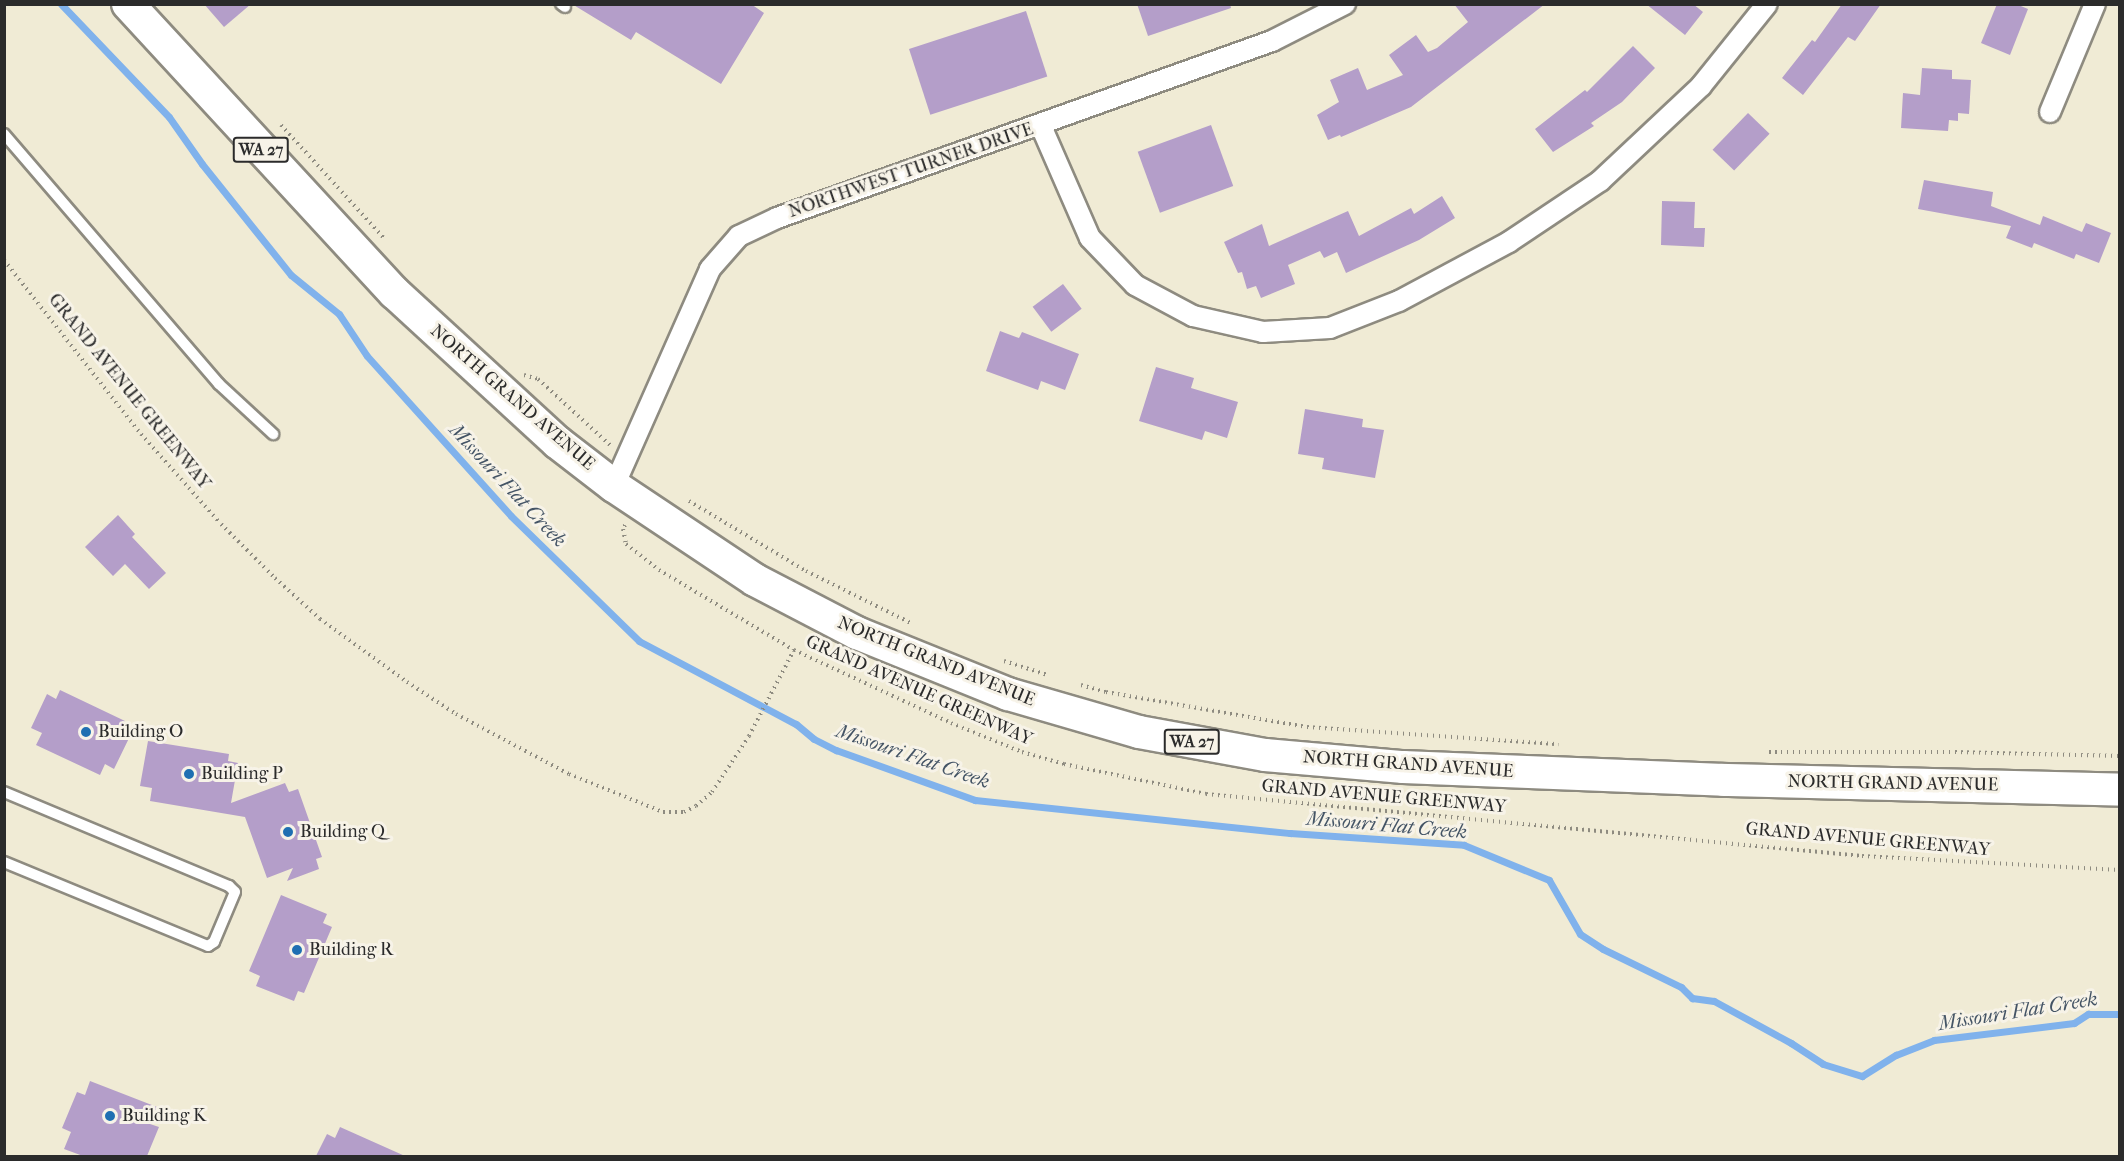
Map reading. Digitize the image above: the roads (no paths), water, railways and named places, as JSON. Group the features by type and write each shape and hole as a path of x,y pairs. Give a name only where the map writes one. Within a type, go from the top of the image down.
{"main road":[{"name":"NORTH GRAND AVENUE","path":"128,4 395,294 556,442 625,482 755,580 858,633 1008,694 1139,732 1265,754 1403,767 1712,779 2120,790"}],"street":[{"name":"NORTHWEST TURNER DRIVE","path":"625,482 710,269 739,236 777,218 1041,126 1272,41 1345,4"},
{"path":"1041,126 1090,238 1135,285 1193,316 1263,332 1330,328 1399,301 1509,242 1600,181 1701,86 1767,4"},
{"path":"2050,112 2095,4"}],"lane":[{"path":"4,134 219,384 273,435"},
{"path":"4,792 229,886 235,892 214,942 208,946 4,862"}],"waterway":[{"name":"Missouri Flat Creek","path":"61,4 169,117 202,164 291,275 339,314 367,356 511,516 639,641 796,724 814,739 836,750 975,800 1290,833 1464,845 1549,880 1580,934 1603,949 1681,987 1692,998 1714,1001 1791,1043 1823,1064 1862,1076 1896,1055 1934,1040 2074,1023 2088,1014 2120,1014"}],"place":[{"name":"Building O","path":"86,732"},
{"name":"Building P","path":"189,774"},
{"name":"Building Q","path":"288,832"},
{"name":"Building R","path":"297,950"},
{"name":"Building K","path":"110,1116"}]}
